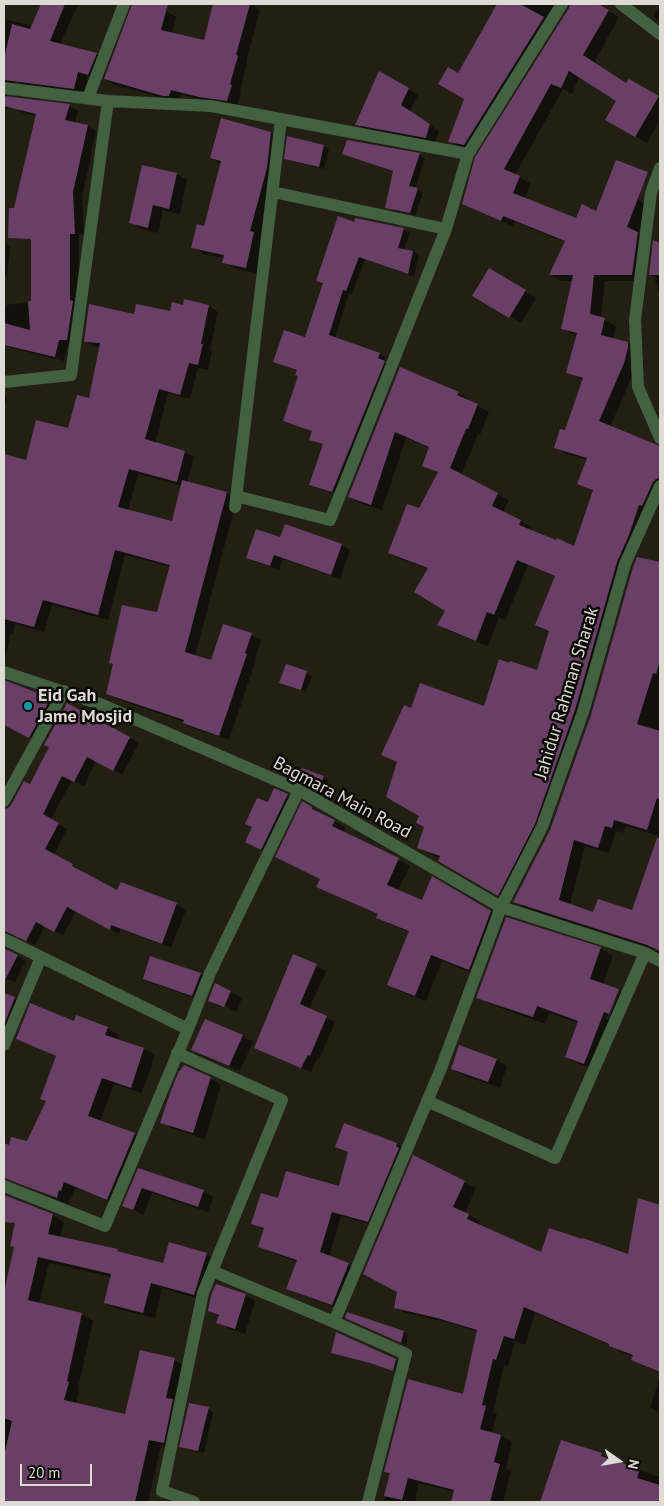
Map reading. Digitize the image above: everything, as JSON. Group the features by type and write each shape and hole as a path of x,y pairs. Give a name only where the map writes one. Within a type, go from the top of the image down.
{"street":[{"path":"88,98 124,4"},
{"path":"282,119 235,501 330,520 446,229 468,154 562,4"},
{"path":"620,4 660,34"},
{"path":"4,88 108,101 211,106 468,154"},
{"path":"4,382 71,375 108,101"},
{"path":"660,168 652,193 635,320 638,387 660,438"},
{"path":"273,192 446,229"},
{"name":"Jahidur Rahman Sharak","path":"334,1322 440,1071 501,907 542,827 583,712 625,564 660,486"},
{"name":"Bagmara Main Road","path":"4,672 100,704 299,790 501,907 644,953 660,961"},
{"path":"4,801 64,691"},
{"path":"4,1186 104,1226 210,973 299,790"},
{"path":"4,939 188,1029"},
{"path":"427,1101 555,1158 644,953"},
{"path":"4,1045 41,957"},
{"path":"177,1053 282,1100 203,1293 162,1491 194,1502"},
{"path":"212,1271 406,1354 368,1502"}],"building":[{"path":"41,4 65,4 50,41 97,53 88,75 78,72 74,89 4,80 4,59 12,24 30,29"},
{"path":"132,4 168,4 161,30 204,40 213,4 250,4 236,55 238,56 227,101 171,90 169,96 163,96 104,79"},
{"path":"497,4 520,4 544,17 464,145 448,142 464,99 438,84 448,67 458,73"},
{"path":"570,4 598,4 609,10 583,55 626,83 629,79 659,96 635,137 605,120 616,101 569,71 561,88 551,84 504,169 520,176 513,193 576,218 582,204 596,211 616,160 648,172 627,227 638,232 632,275 594,275 590,314 605,318 601,335 628,342 624,363 599,421 660,446 660,478 653,482 642,506 639,505 617,562 575,710 535,824 498,896 438,861 440,856 417,848 424,827 416,823 419,816 386,797 397,762 381,755 404,705 411,708 420,683 484,706 499,659 537,670 549,631 535,625 555,576 517,560 494,615 487,612 476,641 437,625 445,611 414,592 428,568 388,553 407,504 419,508 438,472 422,466 429,447 395,432 371,505 348,497 400,367 459,392 457,395 478,404 450,468 498,493 492,506 521,520 519,525 574,546 593,490 577,484 587,458 554,448 560,429 565,430 583,378 566,373 577,333 561,329 573,275 549,275 565,241 503,216 501,221 462,204 475,157"},
{"path":"379,71 409,88 401,105 430,124 426,138 355,125"},
{"path":"4,96 70,104 65,120 88,125 73,192 75,234 70,234 70,300 73,301 67,340 59,340 55,357 4,345 4,323 30,330 28,301 31,301 31,239 8,238 9,208 14,208 36,114 4,106"},
{"path":"221,118 271,132 267,168 250,231 254,232 246,268 222,263 224,255 191,248 197,224 204,226 221,161 210,158"},
{"path":"287,136 324,145 319,167 284,159"},
{"path":"347,140 420,153 409,186 418,188 410,213 385,208 393,171 342,154"},
{"path":"142,165 177,173 169,209 153,205 148,228 129,223"},
{"path":"338,216 354,222 355,218 404,228 398,248 413,251 408,274 359,257 346,291 343,290 329,335 380,353 378,358 385,361 332,492 309,485 323,444 309,440 312,431 283,421 298,376 295,375 297,370 273,362 284,330 305,337 323,283 316,281"},
{"path":"653,240 660,243 660,275 649,275"},
{"path":"489,268 526,290 509,318 472,296"},
{"path":"184,299 209,305 198,365 189,363 180,395 159,389 145,439 185,451 177,482 129,469 118,507 172,521 182,480 227,492 185,652 211,660 223,624 252,633 245,653 247,654 219,736 183,723 184,720 106,694 113,664 109,663 122,605 157,612 170,565 115,550 98,615 43,600 34,627 4,619 4,454 26,460 36,420 68,428 77,395 89,398 100,343 84,342 89,304 134,314 136,304 170,311 172,302 183,305"},
{"path":"285,524 342,544 331,575 274,555 270,566 246,558 256,529 280,537"},
{"path":"637,557 660,562 660,660 656,674 653,673 637,724 660,731 660,800 657,798 647,830 614,820 612,828 605,826 598,848 574,840 559,900 593,912 598,899 632,910 657,838 660,838 660,951 647,945 513,902 550,830 591,715"},
{"path":"286,664 307,671 301,690 279,683"},
{"name":"Eid Gah Jame Mosjid","path":"4,680 51,698 29,738 4,725"},
{"path":"67,703 130,737 113,771 87,757 74,782 62,776 43,814 59,823 45,849 117,890 121,882 177,903 162,944 111,925 110,930 67,907 54,932 36,922 26,941 4,931 4,809 11,805 24,781 30,784 49,747 44,745"},
{"path":"302,768 324,776 318,792 297,780"},
{"path":"274,788 288,794 261,850 245,842 252,827 245,824 257,798 268,802"},
{"path":"302,801 312,807 312,809 335,820 332,826 399,858 387,885 422,900 432,876 491,911 469,970 431,955 415,996 387,985 409,931 376,918 378,914 316,887 320,879 275,857"},
{"path":"506,917 601,947 590,979 619,989 609,1014 604,1012 584,1064 565,1057 578,1021 537,1006 533,1017 476,998"},
{"path":"4,948 18,955 4,982"},
{"path":"293,954 317,964 300,1004 327,1016 310,1056 308,1055 301,1068 254,1048"},
{"path":"150,956 201,973 192,996 143,979"},
{"path":"215,983 231,991 224,1007 208,1001"},
{"path":"4,993 15,997 4,1025"},
{"path":"30,1003 74,1021 76,1015 108,1027 105,1035 144,1048 131,1088 102,1078 88,1116 135,1133 107,1200 64,1182 57,1198 4,1178 4,1143 9,1145 11,1137 27,1141 46,1101 40,1099 56,1056 16,1039"},
{"path":"205,1019 243,1035 229,1066 191,1050"},
{"path":"459,1045 497,1059 488,1082 451,1069"},
{"path":"184,1065 211,1077 193,1133 160,1123 179,1071"},
{"path":"344,1123 397,1143 396,1146 399,1148 368,1222 332,1212 320,1252 349,1263 332,1305 286,1289 297,1260 258,1247 264,1228 251,1224 261,1193 278,1198 286,1171 339,1186 348,1152 335,1147"},
{"path":"413,1155 465,1181 453,1207 469,1214 467,1219 541,1252 549,1228 628,1254 638,1198 660,1205 660,1372 631,1360 633,1355 524,1307 514,1339 504,1336 496,1360 493,1359 482,1405 486,1406 480,1429 501,1435 494,1462 500,1464 490,1502 451,1502 454,1490 408,1478 402,1500 384,1496 390,1473 384,1472 408,1379 463,1394 477,1330 394,1308 397,1292 363,1274"},
{"path":"138,1168 204,1190 198,1207 142,1188 133,1210 122,1206"},
{"path":"4,1195 53,1214 48,1234 118,1249 117,1251 163,1263 169,1242 207,1253 194,1295 151,1283 143,1313 104,1303 111,1274 38,1257 28,1300 82,1313 64,1400 125,1414 140,1350 175,1358 166,1398 173,1399 164,1443 149,1440 135,1502 4,1502 4,1456 12,1421 4,1418 4,1292 14,1247 10,1246 15,1223 4,1222"},
{"path":"216,1284 246,1294 235,1329 216,1323 219,1315 208,1311 211,1295"},
{"path":"347,1312 404,1331 401,1343 345,1318"},
{"path":"336,1332 396,1359 393,1371 331,1353"},
{"path":"189,1403 209,1407 198,1451 179,1447"},
{"path":"561,1440 602,1453 601,1456 640,1469 637,1478 660,1485 660,1502 540,1502"}],"place":[{"name":"Eid Gah Jame Mosjid","path":"28,706"}]}
